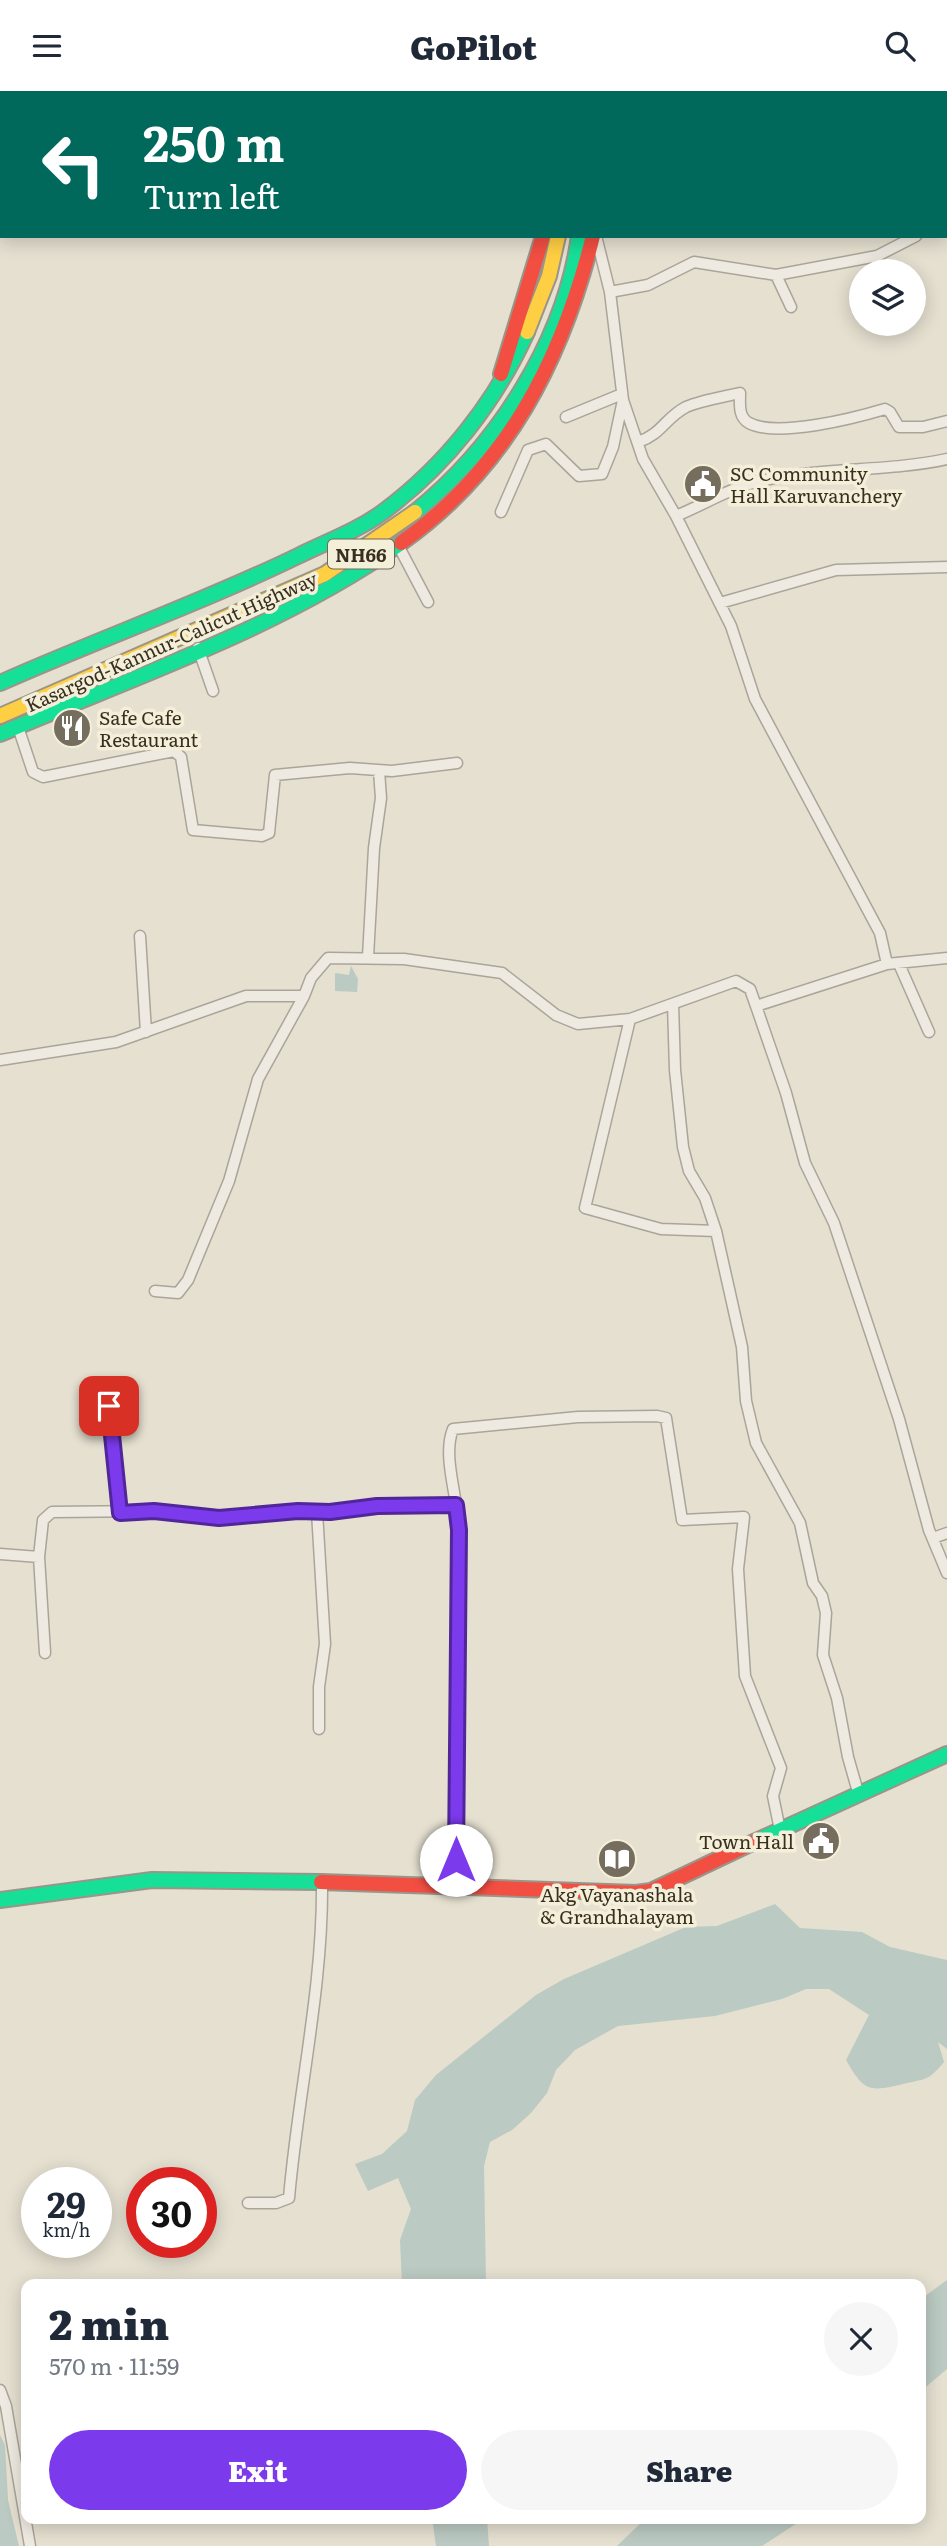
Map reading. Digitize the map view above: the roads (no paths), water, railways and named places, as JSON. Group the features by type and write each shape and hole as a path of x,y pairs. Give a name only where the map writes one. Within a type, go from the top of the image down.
{"main road":[{"path":"499,382 542,238"},
{"name":"Kasargod-Kannur-Calicut Highway","path":"0,683 165,612 257,577 382,513 457,447 499,382 536,321 557,238"},
{"name":"Kasargod-Kannur-Calicut Highway","path":"0,716 325,574 365,552 408,520 453,480 483,446 525,385 556,319 577,254 579,238"},
{"path":"0,734 303,605 344,583 399,547 470,485 505,442 538,391 583,285 594,238"},
{"path":"0,1900 152,1880 456,1886 636,1893 651,1891 858,1792 947,1754"}],"street":[{"path":"595,238 610,292 622,397 643,459 676,516 720,603 735,636 755,699 880,933 887,964"},
{"path":"610,292 648,285 694,263 754,274 776,275 877,256 912,238"},
{"path":"776,275 791,307"},
{"path":"638,442 654,437 669,419 687,407 740,393 740,412 748,423 778,429 885,409 890,412 899,428 923,427 947,421"},
{"path":"566,417 622,397"},
{"path":"501,512 528,450 546,445 579,476 602,474 612,447 622,397"},
{"path":"676,516 759,481 880,465 909,466 947,459"},
{"path":"399,547 428,602"},
{"path":"720,603 836,571 947,567"},
{"path":"198,648 213,691"},
{"path":"18,727 33,772 43,777 174,751 181,757 193,830 262,836 269,833 275,775 350,768 379,771 457,763"},
{"path":"368,957 374,848 381,798 379,771"},
{"path":"140,936 146,1032"},
{"path":"155,1291 178,1293 188,1280 229,1181 258,1079 304,996 311,978 328,958 404,958 502,973 556,1015 578,1024 630,1019 736,981 750,989 786,1093 805,1164 834,1223 899,1419 933,1538 947,1573"},
{"path":"756,1006 887,964 946,960"},
{"path":"899,964 929,1032"},
{"path":"0,1060 116,1042 246,996 304,996"},
{"path":"673,1004 675,1070 683,1147 689,1171 705,1198 716,1231 742,1347 746,1401 756,1443 800,1523 813,1583 822,1596 827,1613 823,1655 837,1698 858,1792"},
{"path":"630,1019 585,1208 661,1229 716,1231"},
{"path":"109,1391 109,1421 120,1513"},
{"path":"456,1886 459,1530 451,1468 450,1436 453,1429 578,1417 666,1418 682,1520 744,1517 738,1586 745,1677 781,1768 773,1796 780,1830"},
{"path":"45,1653 39,1557 46,1514 154,1511 219,1518 377,1506 456,1505"},
{"path":"317,1512 326,1644 318,1688 319,1729"},
{"path":"933,1538 947,1533"},
{"path":"0,1554 39,1557"},
{"path":"248,2203 276,2203 289,2198 291,2155 323,1927 322,1883"},
{"path":"0,2390 6,2406 21,2494"},
{"path":"26,2524 30,2546"}],"place":[{"name":"SC Community Hall Karuvanchery","path":"703,484"},
{"name":"Safe Cafe Restaurant","path":"72,728"},
{"name":"Town Hall","path":"821,1841"},
{"name":"Akg Vayanashala & Grandhalayam","path":"617,1859"}]}
